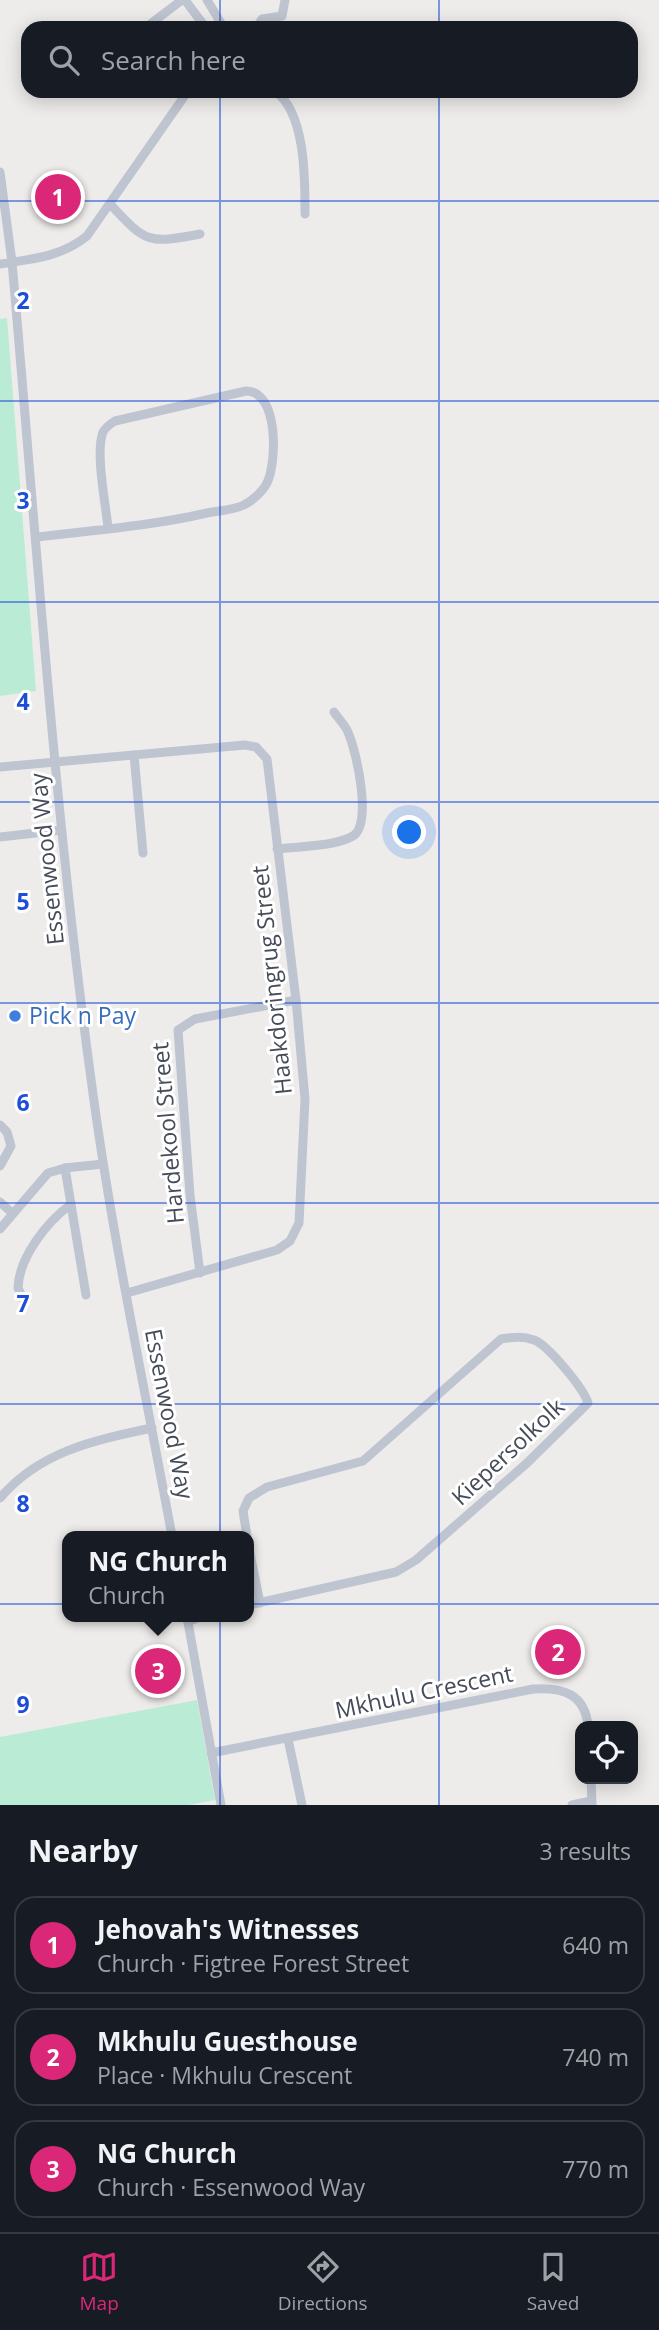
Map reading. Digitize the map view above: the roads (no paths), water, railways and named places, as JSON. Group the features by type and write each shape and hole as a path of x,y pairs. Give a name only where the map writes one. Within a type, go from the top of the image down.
{"street":[{"path":"155,21 184,0 200,21"},
{"path":"207,0 220,21"},
{"path":"261,21 282,16 285,0"},
{"path":"0,264 50,256 72,248 87,236 183,98"},
{"path":"281,98 289,108 297,128 305,177 305,214"},
{"name":"Essenwood Way","path":"0,172 12,262 61,830 103,1164 171,1531"},
{"path":"110,204 133,229 148,239 163,241 200,234"},
{"path":"37,537 176,520 244,505 259,494 269,476 273,446 266,402 256,393 246,391 115,421 108,425 102,438 101,456 108,528"},
{"path":"277,849 345,838 357,833 363,822 357,761 347,730 334,712"},
{"name":"Haakdoringrug Street","path":"0,767 245,745 256,747 265,754 268,764 296,1000 306,1118 299,1223 290,1241 277,1250 127,1293"},
{"path":"134,755 143,853"},
{"path":"0,837 61,830"},
{"name":"Hardekool Street","path":"200,1273 190,1195 178,1030 195,1019 296,1000"},
{"path":"0,1125 7,1132 11,1146 0,1166"},
{"path":"0,1229 42,1178 54,1170 103,1164"},
{"path":"65,1168 86,1295"},
{"path":"0,1202 12,1213"},
{"path":"24,1301 18,1288 24,1266 49,1224 70,1205"},
{"name":"Kiepersolkolk","path":"246,1531 243,1511 248,1498 267,1487 363,1461 501,1339 519,1337 538,1341 585,1391 588,1403 527,1463 416,1560 396,1572 254,1604"},
{"path":"0,1498 26,1473 70,1448 152,1428"},
{"path":"254,1574 260,1603"},
{"path":"188,1622 221,1805"},
{"name":"Mkhulu Crescent","path":"211,1753 549,1688 561,1689 580,1700 586,1721"},
{"path":"288,1739 302,1805"},
{"path":"572,1805 592,1803 591,1784"}],"place":[{"name":"Jehovah's Witnesses","path":"58,197"},
{"name":"Pick n Pay","path":"15,1016"},
{"name":"Mkhulu Guesthouse","path":"558,1652"},
{"name":"NG Church","path":"158,1671"}]}
